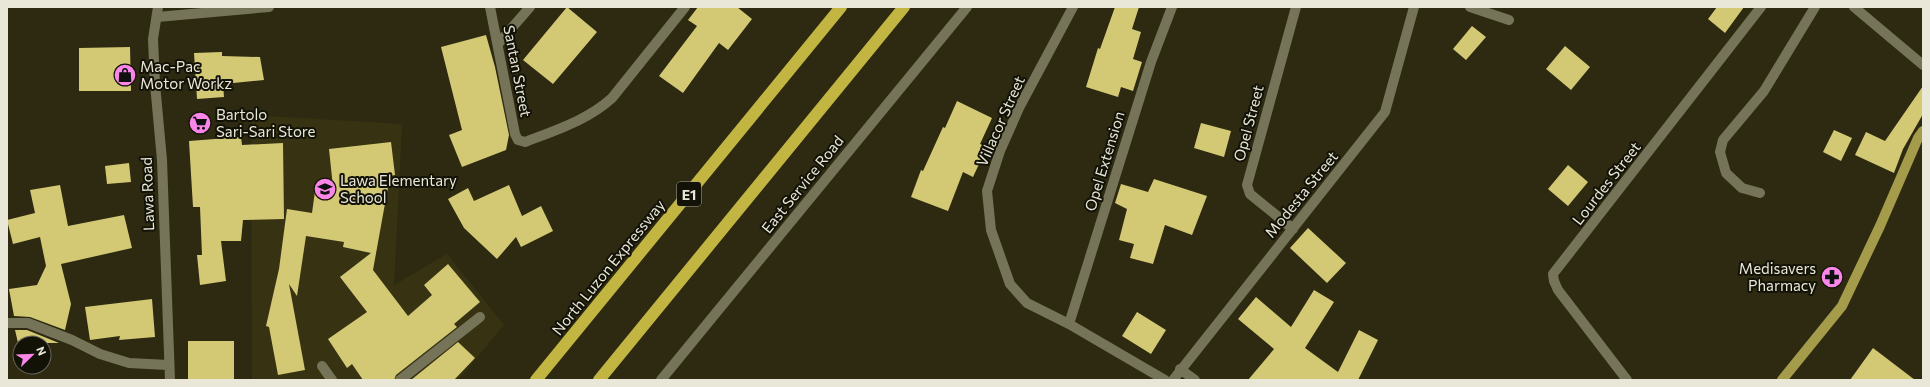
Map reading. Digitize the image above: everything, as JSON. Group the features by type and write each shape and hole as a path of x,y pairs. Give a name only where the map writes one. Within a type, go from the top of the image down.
{"highway":[{"name":"North Luzon Expressway","path":"536,380 841,7"},
{"path":"599,380 904,7"}],"main road":[{"path":"1782,380 1842,306 1880,226 1918,138 1923,131"}],"street":[{"path":"157,12 269,7"},
{"name":"Santan Street","path":"490,7 518,140 525,142 569,125 599,110 612,98 685,7"},
{"path":"498,44 530,7"},
{"name":"East Service Road","path":"661,380 967,7"},
{"name":"Villacor Street","path":"1073,7 1018,108 1000,151 987,191 991,230 1010,284 1027,303 1069,324 1165,380"},
{"name":"Opel Extension","path":"1069,324 1151,62 1172,7"},
{"name":"Opel Street","path":"1293,229 1250,194 1247,185 1296,7"},
{"name":"Modesta Street","path":"1173,380 1180,369 1386,112 1414,7"},
{"path":"1470,7 1509,20"},
{"name":"Lourdes Street","path":"1627,380 1558,290 1553,274 1761,7"},
{"path":"1760,193 1742,188 1726,173 1720,152 1723,140 1764,91 1816,7"},
{"path":"1854,7 1923,65"},
{"name":"Lawa Road","path":"157,12 153,39 155,84 162,160 168,365 170,380"},
{"path":"400,380 480,317"},
{"path":"7,323 28,323 72,340 100,354 129,363 168,365"},
{"path":"322,366 332,380"},
{"path":"1180,369 1195,380"}],"shaded area":[{"name":"Lawa Elementary School","path":"251,115 402,124 394,285 447,254 504,325 458,380 252,380"}],"building":[{"path":"567,7 597,32 553,84 523,60"},
{"path":"698,7 737,7 752,19 728,50 719,43 683,93 659,76 697,26 688,20"},
{"path":"1115,7 1139,7 1132,29 1141,32 1133,59 1142,62 1133,91 1121,87 1118,97 1086,87 1098,48 1100,49"},
{"path":"1717,7 1744,7 1725,33 1708,19"},
{"path":"1472,26 1486,37 1466,60 1453,49"},
{"path":"486,35 495,67 509,135 506,150 462,167 449,135 462,130 441,47"},
{"path":"1565,46 1590,67 1571,90 1546,69"},
{"path":"130,47 131,91 79,91 79,48"},
{"path":"222,52 222,56 260,57 264,80 223,84 224,97 197,99 194,53"},
{"path":"1923,86 1923,114 1903,149 1894,173 1855,155 1866,132 1885,141"},
{"path":"957,101 992,118 980,144 987,147 973,177 963,172 948,211 911,197 921,170 923,171 943,127 945,128"},
{"path":"1201,123 1231,131 1224,157 1194,148"},
{"path":"1834,130 1852,138 1841,161 1823,152"},
{"path":"241,137 242,145 283,143 284,219 243,220 241,241 221,241 226,281 200,285 197,255 202,255 200,207 193,207 189,141"},
{"path":"391,142 395,175 390,176 373,270 408,316 432,295 424,285 448,264 480,302 454,324 457,327 396,375 394,380 363,380 352,364 347,368 328,339 367,312 340,277 371,253 343,247 344,242 306,236 297,296 289,284 305,370 278,375 269,327 266,326 279,269 287,209 312,213 316,184 333,187 329,149"},
{"path":"129,163 131,182 107,184 105,166"},
{"path":"1568,165 1588,182 1568,206 1548,189"},
{"path":"1154,179 1207,196 1192,235 1165,225 1153,264 1130,258 1134,244 1119,240 1127,209 1115,203 1121,184 1148,192"},
{"path":"60,185 68,226 124,215 132,248 61,264 71,304 65,330 30,317 14,316 9,289 37,285 46,266 40,237 13,244 7,220 35,213 30,190"},
{"path":"509,185 522,216 541,206 553,231 521,247 516,237 497,259 464,228 448,199 468,188 474,201"},
{"path":"1308,228 1346,263 1327,283 1290,248"},
{"path":"1314,290 1334,302 1305,348 1338,372 1359,330 1378,340 1358,380 1248,380 1274,349 1238,319 1256,297 1291,327"},
{"path":"152,299 155,337 119,340 120,336 90,340 85,307"},
{"path":"1137,312 1166,330 1151,354 1122,336"},
{"path":"15,330 27,330 39,335 16,335"},
{"path":"188,341 234,341 234,380 188,380"},
{"path":"458,342 475,358 454,380 411,380"},
{"path":"1873,348 1915,380 1850,380"}],"place":[{"name":"Mac-Pac Motor Workz","path":"125,75"},
{"name":"Bartolo Sari-Sari Store","path":"200,123"},
{"name":"Lawa Elementary School","path":"325,189"},
{"name":"Medisavers Pharmacy","path":"1832,277"}]}
